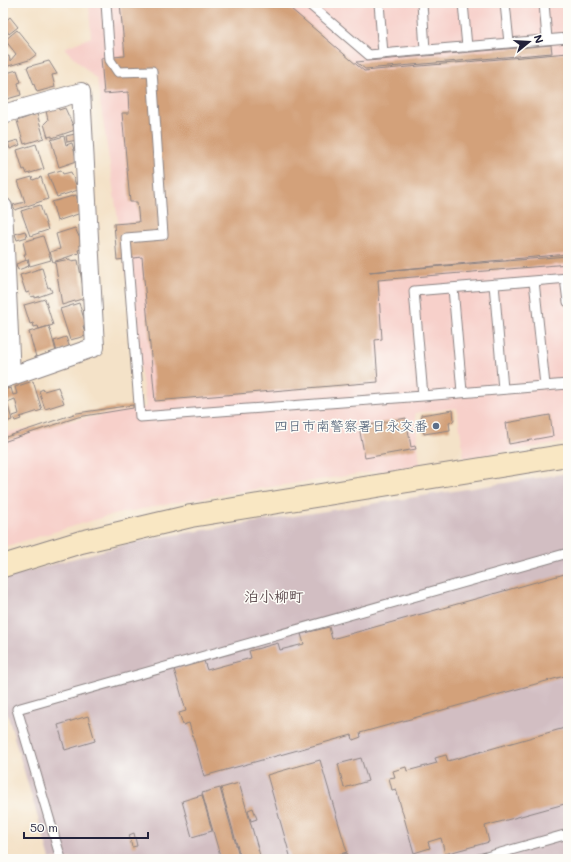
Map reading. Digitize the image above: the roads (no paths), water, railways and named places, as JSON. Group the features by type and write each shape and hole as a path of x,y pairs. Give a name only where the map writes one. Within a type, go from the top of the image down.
{"street":[{"path":"3,114 81,92 95,347 7,378 3,207"},
{"path":"3,566 81,542 192,516 568,455"}],"lane":[{"path":"106,3 110,60 118,72 152,71 163,235 126,238 140,417 568,384"},
{"path":"308,3 369,55 568,38"},
{"path":"379,3 383,54"},
{"path":"422,3 425,50"},
{"path":"463,3 467,46"},
{"path":"506,3 509,43"},
{"path":"544,3 547,40"},
{"path":"423,396 414,291 567,278 568,302"},
{"path":"534,281 545,386"},
{"path":"494,284 503,389"},
{"path":"453,288 462,392"},
{"path":"61,859 17,708 568,553"},
{"path":"479,859 568,834"}],"place":[{"name":"四日市南警察署日永交番","path":"436,426"}],"district":[{"name":"泊小柳町","path":"274,597"}]}
